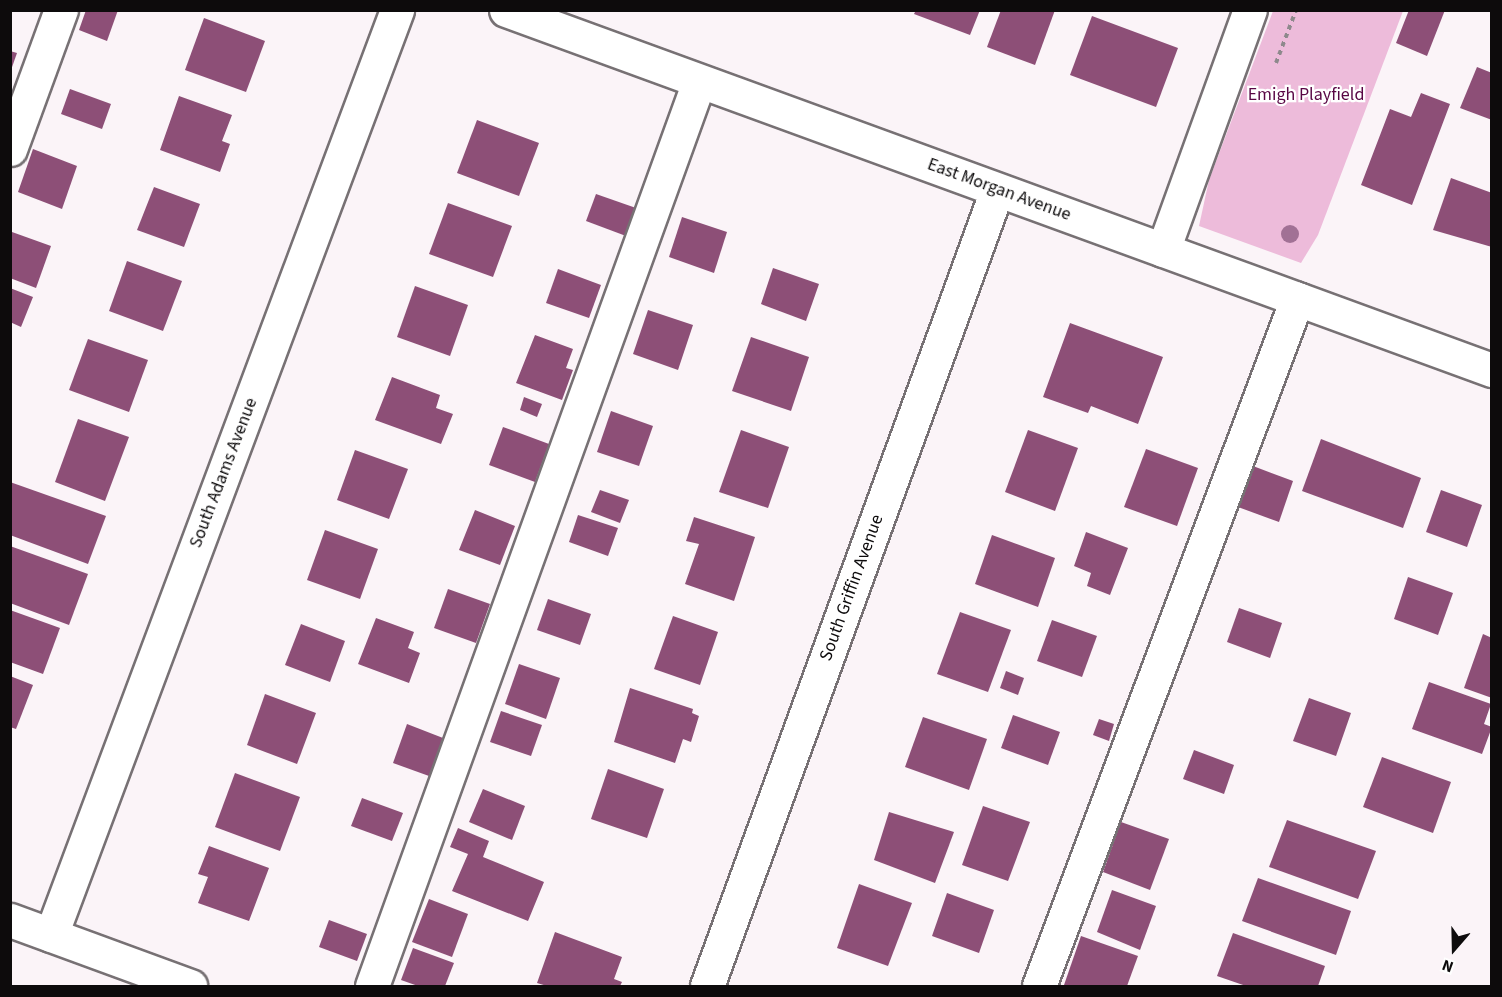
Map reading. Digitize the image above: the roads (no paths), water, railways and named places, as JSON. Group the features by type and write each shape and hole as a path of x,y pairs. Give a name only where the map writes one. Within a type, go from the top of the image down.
{"street":[{"path":"10,148 61,10"},
{"name":"South Adams Avenue","path":"51,935 397,10"},
{"name":"East Morgan Avenue","path":"506,10 1491,370"},
{"path":"1163,250 1250,10"},
{"path":"372,987 699,81"},
{"name":"South Griffin Avenue","path":"707,987 997,190"},
{"path":"1039,987 1297,299"},
{"path":"10,920 190,987"}],"park label":[{"name":"Emigh Playfield","path":"1306,95"}]}
